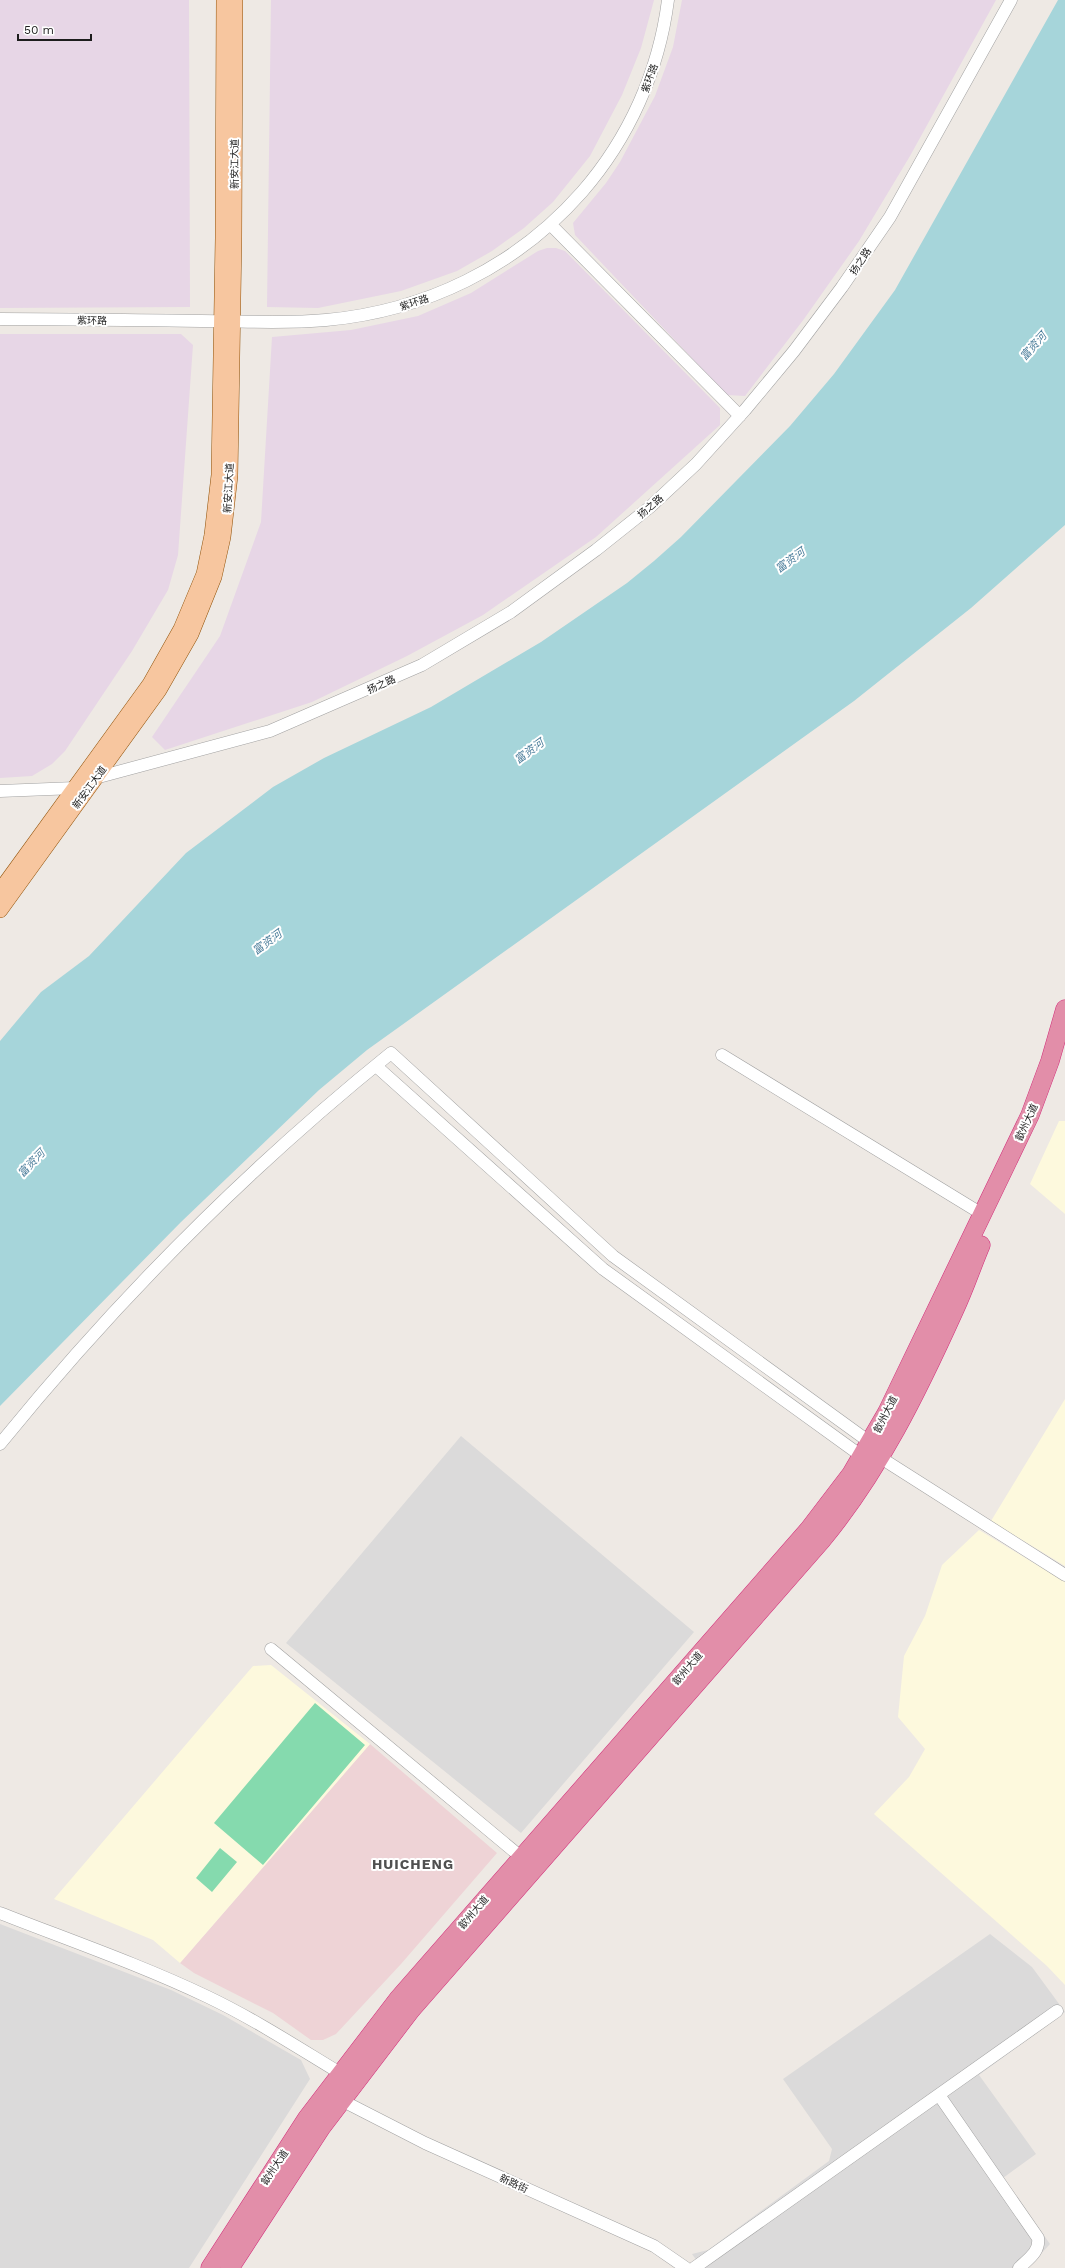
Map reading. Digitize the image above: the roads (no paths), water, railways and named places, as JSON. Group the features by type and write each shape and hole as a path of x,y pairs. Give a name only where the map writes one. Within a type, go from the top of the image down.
{"highway":[{"name":"歙州大道","path":"210,2268 275,2164 340,2073 398,1999 809,1529 838,1493 875,1455 982,1214 1041,1088 1065,1009"},
{"name":"歙州大道","path":"230,2268 289,2174 341,2100 386,2040 441,1974 822,1540 851,1503 875,1455 955,1308 978,1252 1040,1120 1065,1052"}],"main road":[{"name":"新安江大道","path":"0,910 171,672 191,634 214,577 223,537 228,496 224,0"},
{"name":"新安江大道","path":"0,891 161,666 189,611 204,574 212,535 217,496 226,321 235,0"}],"street":[{"name":"紫环路","path":"0,319 279,322 327,320 374,313 404,306 454,287 488,270 525,245 550,224 575,199 600,170 631,119 656,57 668,0"},
{"name":"扬之路","path":"95,778 270,731 389,681 454,647 517,608 626,527 696,464 740,416 818,320 886,223 1011,0"},
{"path":"550,224 740,416"},
{"path":"0,791 75,788"},
{"path":"0,1444 74,1358 192,1232 279,1148 391,1053 613,1256 875,1455"},
{"path":"722,1055 982,1214"},
{"path":"376,1066 603,1269 875,1455 1065,1575"},
{"path":"271,1649 521,1857"},
{"path":"0,1913 166,1978 209,1997 261,2025 340,2073"},
{"path":"694,2268 1057,2011"},
{"path":"939,2095 1038,2238 1036,2252 1019,2268"},
{"name":"新路街","path":"341,2100 425,2143 654,2246 686,2268"}],"water":[{"name":"富资河","path":"1058,0 1065,0 1065,525 971,608 854,701 367,1050 319,1090 181,1222 0,1406 0,1041 41,992 89,956 186,853 273,787 324,758 431,707 541,642 627,583 681,537 790,426 834,374 895,290"}],"district":[{"name":"HUICHENG","path":"413,1864"}]}
